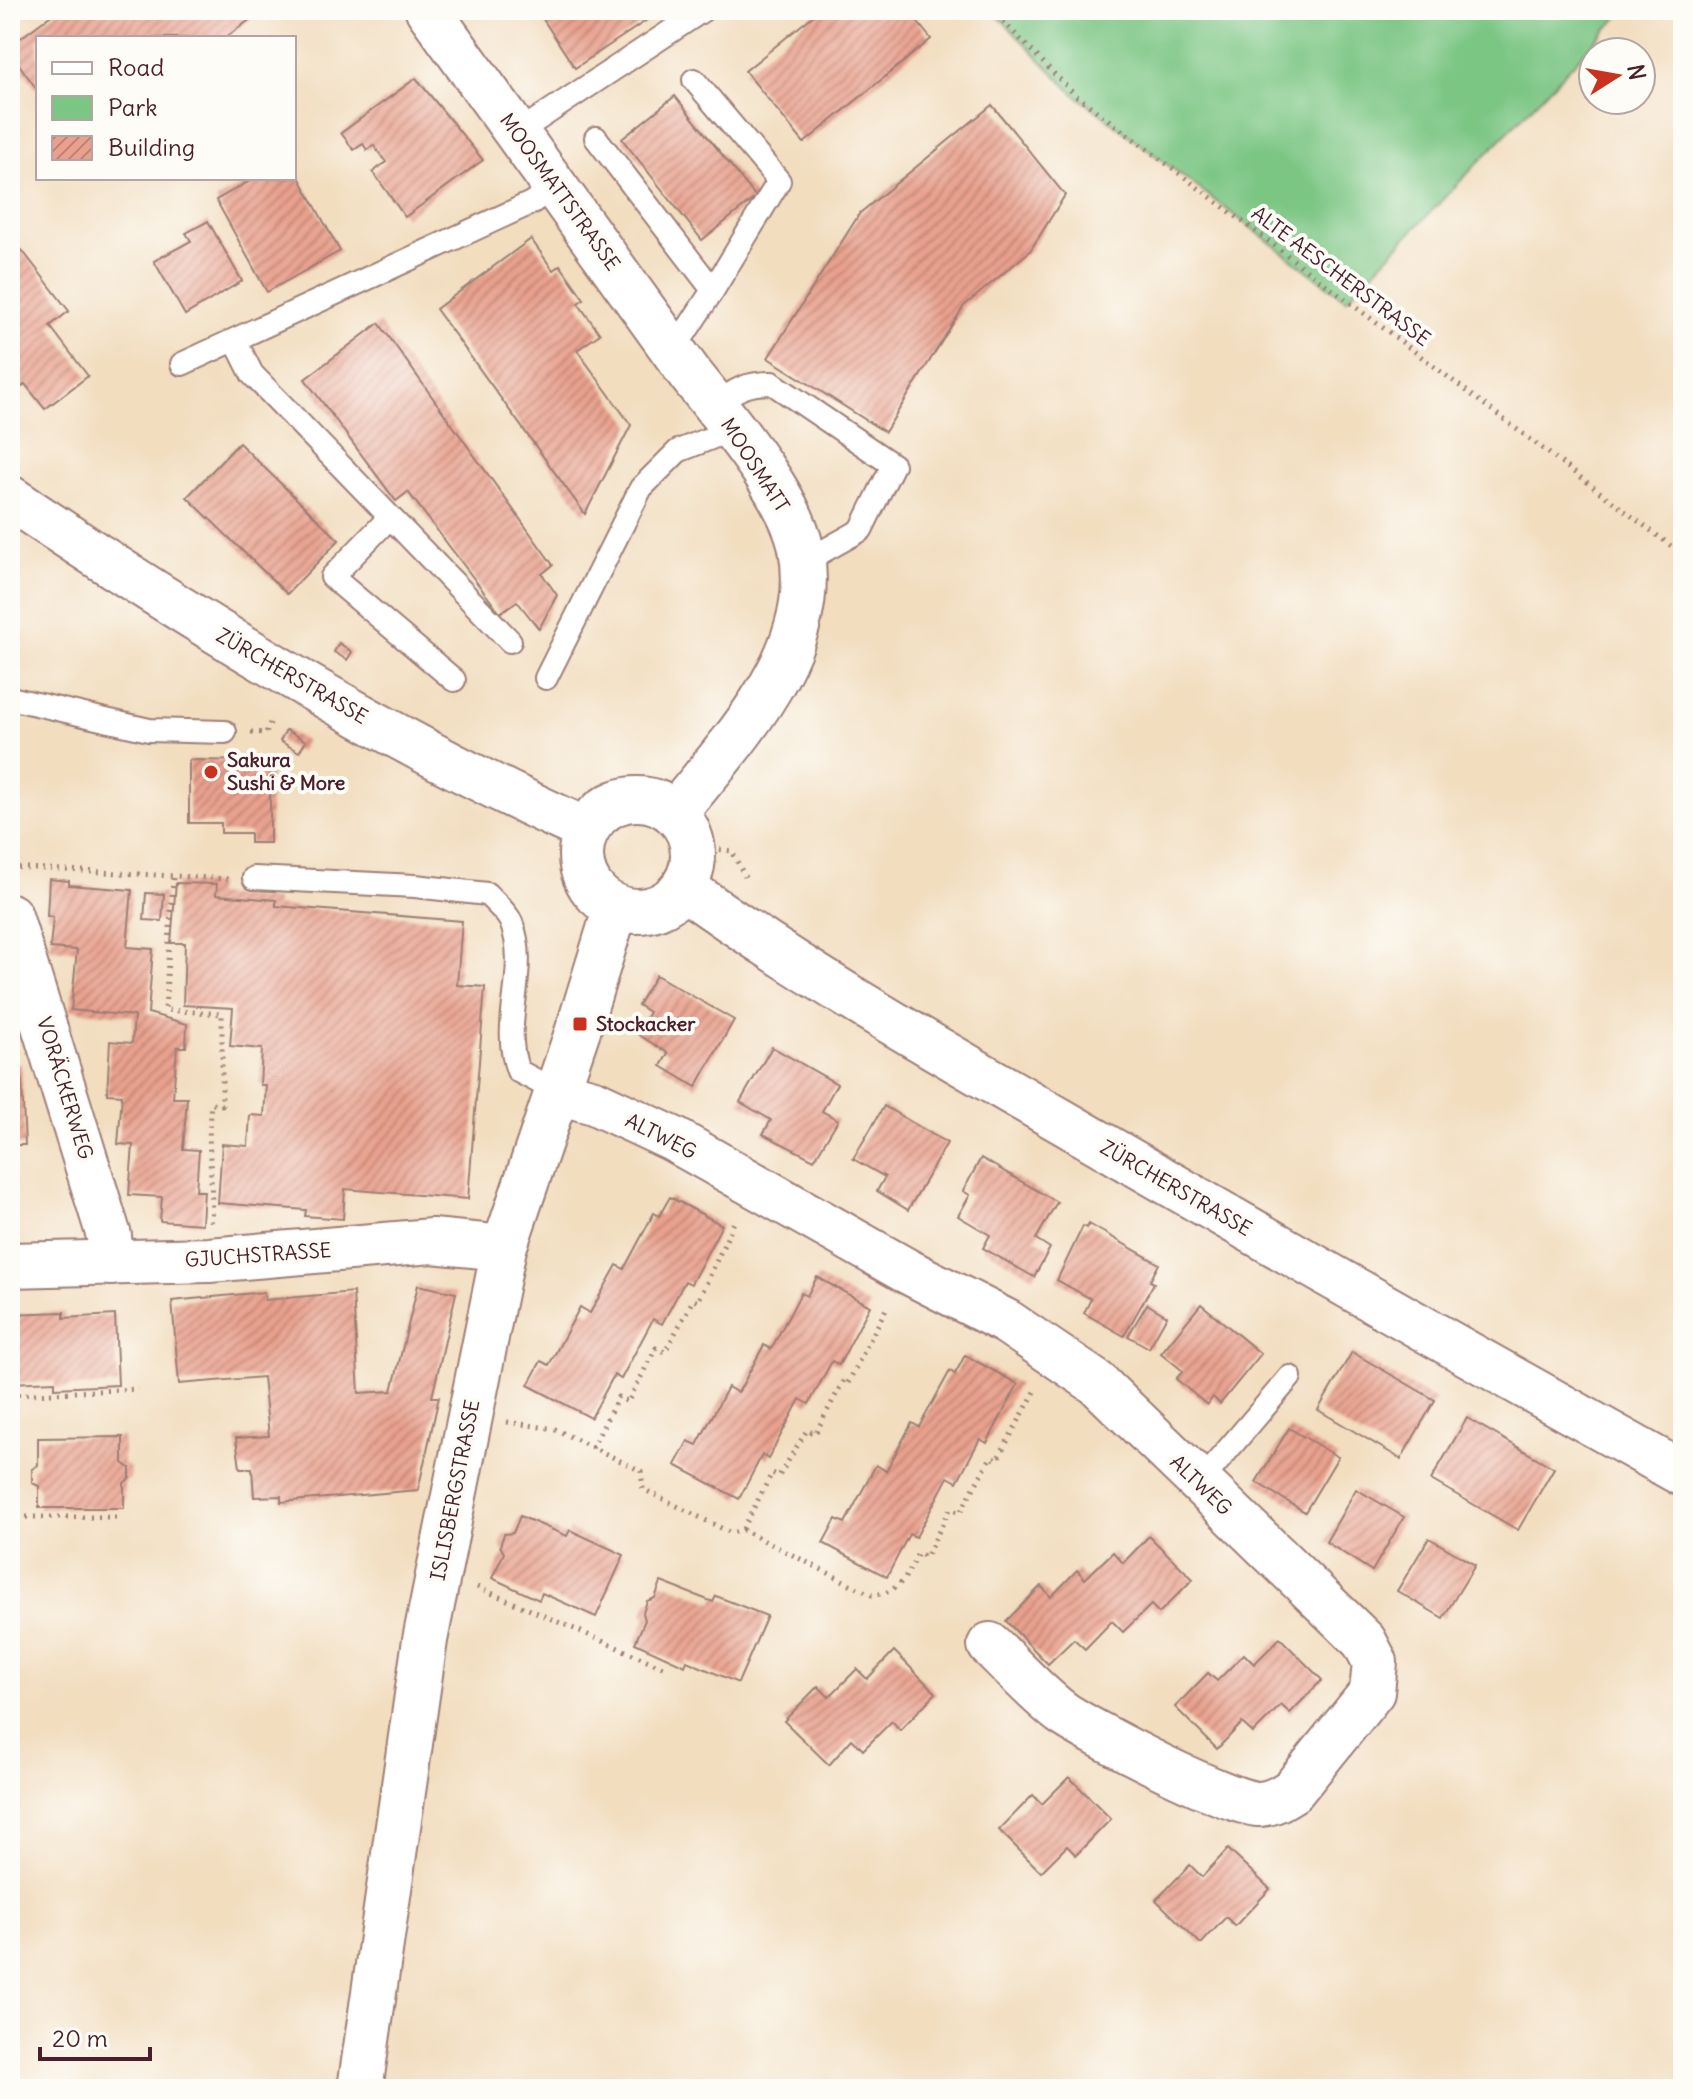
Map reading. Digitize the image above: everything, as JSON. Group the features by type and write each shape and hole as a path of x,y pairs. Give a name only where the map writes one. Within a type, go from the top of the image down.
{"street":[{"name":"MOOSMATTSTRASSE","path":"428,10 702,388"},
{"name":"MOOSMATT","path":"696,849 777,679 796,631 804,595 801,546 780,499 702,388"},
{"name":"ZÜRCHERSTRASSE","path":"10,498 231,643 431,753 586,830"},
{"path":"648,800 696,849 660,906 630,911 602,899 584,875 581,860 586,830 606,808 619,801 648,800"},
{"name":"ZÜRCHERSTRASSE","path":"696,849 762,944 1392,1313 1682,1474"},
{"name":"ISLISBERGSTRASSE","path":"360,2089 425,1640 504,1248 558,1092 616,907"},
{"name":"VORÄCKERWEG","path":"10,916 105,1221 111,1263"},
{"name":"ALTWEG","path":"558,1092 594,1102 673,1139 905,1270 1007,1322 1097,1383 1364,1641 1375,1662 1372,1692 1293,1790 1276,1801 1257,1805 1230,1798 1091,1732 1052,1704 990,1645"},
{"name":"GJUCHSTRASSE","path":"10,1265 209,1260 432,1241 504,1248"}],"lane":[{"path":"517,133 703,10"},
{"path":"546,678 641,488 678,451 702,388 683,336 779,181 694,80"},
{"path":"596,138 713,290"},
{"path":"182,364 531,203 556,186"},
{"path":"235,340 252,374 510,641"},
{"path":"702,388 733,390 751,383 772,383 893,465 861,530 802,563"},
{"path":"390,517 332,577 454,680"},
{"path":"10,698 149,730 225,732"},
{"path":"254,878 415,886 487,894 511,920 519,956 509,1049 518,1071 558,1092"},
{"path":"1195,1480 1213,1467 1290,1377"}],"path":[{"name":"ALTE AESCHERSTRASSE","path":"992,10 1073,93 1683,555"},
{"path":"10,867 220,880"},
{"path":"173,878 165,1010 222,1014 222,1105 211,1104 207,1137 213,1187 209,1260"},
{"path":"592,1448 618,1397 628,1402 656,1348 665,1352 693,1300 698,1302 712,1278 714,1261 730,1229"},
{"path":"743,1530 772,1473 779,1476 807,1430 815,1434 844,1380 848,1383 870,1343"},
{"path":"10,1395 138,1389"},
{"path":"471,1413 555,1429 641,1471 643,1489 731,1533 743,1530 872,1595 887,1594 902,1584 918,1553 926,1557 950,1509 960,1513 991,1457 997,1460 1022,1415"},
{"path":"10,1517 116,1517"},
{"path":"438,1576 462,1581 665,1668"}],"green space":[{"path":"992,10 1625,10 1600,36 1577,36 1577,60 1346,300 1073,93"}],"building":[{"path":"58,10 263,10 228,36 36,36 36,88 10,52 10,46"},
{"path":"537,10 662,10 575,68"},
{"path":"820,10 908,10 931,39 804,143 745,71"},
{"path":"416,78 483,160 405,217 373,172 386,162 373,145 367,150 363,144 354,150 341,133"},
{"path":"675,96 756,197 702,240 622,139"},
{"path":"992,105 1065,195 1030,251 964,306 885,432 768,358 860,213"},
{"path":"296,172 340,251 267,292 216,200 251,180 296,180"},
{"path":"208,221 242,281 185,315 154,261 191,241 186,233"},
{"path":"531,239 553,270 560,265 584,299 578,303 600,334 577,350 631,425 585,514 436,309"},
{"path":"22,250 69,311 50,326 88,376 45,409 25,384 17,391 10,382 10,259"},
{"path":"379,323 553,565 542,574 557,595 539,629 517,601 500,613 408,492 396,501 305,379"},
{"path":"239,443 339,540 287,594 187,497"},
{"path":"339,643 352,652 347,660 334,652"},
{"path":"286,730 306,741 299,752 280,741"},
{"path":"189,760 270,761 270,843 250,843 250,833 221,833 221,823 189,823"},
{"path":"49,879 69,881 69,885 132,890 127,947 153,949 148,1013 187,1024 186,1047 177,1047 173,1098 187,1098 183,1149 199,1150 196,1191 204,1191 202,1224 160,1221 162,1197 129,1195 133,1145 118,1144 122,1095 107,1094 110,1041 132,1043 134,1016 71,1010 77,950 50,948 53,917 47,916"},
{"path":"176,883 217,884 216,895 276,900 276,906 462,921 457,985 485,987 468,1199 345,1189 343,1219 305,1216 306,1210 218,1203 222,1144 248,1146 250,1115 264,1116 266,1085 260,1085 262,1049 230,1046 233,1008 183,1005 185,943 171,943"},
{"path":"146,893 164,894 162,921 144,920"},
{"path":"656,975 734,1020 696,1087 661,1066 668,1053 637,1034 649,1012 638,1005"},
{"path":"772,1047 837,1084 822,1111 838,1120 814,1160 763,1134 771,1120 740,1102"},
{"path":"21,1064 25,1145 10,1145 10,1065"},
{"path":"884,1106 947,1143 908,1210 877,1191 885,1177 853,1159"},
{"path":"981,1158 1057,1202 1036,1239 1050,1248 1034,1277 983,1248 990,1235 958,1216 970,1195 963,1191"},
{"path":"670,1197 722,1225 691,1284 685,1281 662,1324 653,1319 621,1379 614,1375 591,1418 528,1385 541,1361 549,1365 580,1307 590,1313 617,1265 624,1269 654,1213 659,1216"},
{"path":"1089,1224 1159,1264 1150,1281 1154,1283 1124,1336 1084,1313 1091,1299 1057,1280 1083,1226 1087,1228"},
{"path":"817,1277 870,1306 839,1365 832,1361 809,1404 800,1399 768,1459 762,1455 739,1499 675,1465 688,1441 697,1445 728,1387 738,1393 764,1345 771,1349 801,1293 807,1296"},
{"path":"418,1285 456,1293 432,1397 439,1397 418,1490 281,1502 281,1496 254,1497 252,1468 240,1468 236,1438 269,1436 263,1377 179,1384 172,1301 264,1292 265,1300 353,1292 359,1393 392,1391"},
{"path":"1147,1304 1167,1316 1149,1348 1128,1336"},
{"path":"1201,1304 1261,1354 1220,1404 1213,1397 1207,1405 1176,1379 1183,1371 1161,1353"},
{"path":"64,1312 64,1318 115,1315 118,1385 55,1388 55,1381 10,1383 10,1314"},
{"path":"1352,1352 1435,1400 1401,1459 1318,1410"},
{"path":"965,1355 1018,1384 987,1443 980,1439 957,1482 948,1477 916,1537 909,1534 887,1577 823,1543 836,1519 845,1523 876,1465 886,1471 912,1423 919,1427 950,1371 955,1374"},
{"path":"1467,1418 1554,1468 1518,1530 1431,1480"},
{"path":"1289,1428 1338,1457 1305,1512 1256,1482"},
{"path":"123,1437 123,1463 130,1468 130,1478 124,1483 124,1508 39,1508 39,1486 32,1483 32,1469 38,1465 38,1438"},
{"path":"1356,1489 1404,1517 1372,1571 1326,1542"},
{"path":"520,1516 567,1536 570,1530 624,1555 596,1617 542,1593 539,1600 492,1578 504,1553 500,1546 504,1534 513,1533"},
{"path":"1149,1536 1193,1579 1159,1613 1151,1605 1123,1632 1112,1621 1085,1649 1074,1639 1048,1664 1006,1621 1041,1586 1051,1597 1077,1570 1085,1579 1113,1552 1123,1563"},
{"path":"1429,1538 1475,1565 1443,1618 1397,1591"},
{"path":"661,1582 713,1602 716,1596 767,1616 738,1683 687,1661 685,1666 635,1643 645,1620 643,1613 647,1601 655,1598"},
{"path":"1280,1638 1322,1680 1290,1713 1281,1705 1253,1733 1242,1723 1217,1749 1175,1707 1208,1673 1217,1681 1244,1654 1254,1664"},
{"path":"894,1651 936,1693 900,1730 892,1721 863,1750 852,1739 829,1765 784,1721 818,1686 829,1697 857,1669 867,1679"},
{"path":"1069,1777 1111,1819 1076,1855 1067,1846 1041,1872 999,1830 1033,1795 1042,1804"},
{"path":"1228,1849 1270,1889 1235,1926 1226,1917 1201,1944 1156,1900 1190,1865 1202,1877"}],"place":[{"name":"Sakura Sushi & More","path":"211,772"},
{"name":"Stockacker","path":"580,1024"}]}
